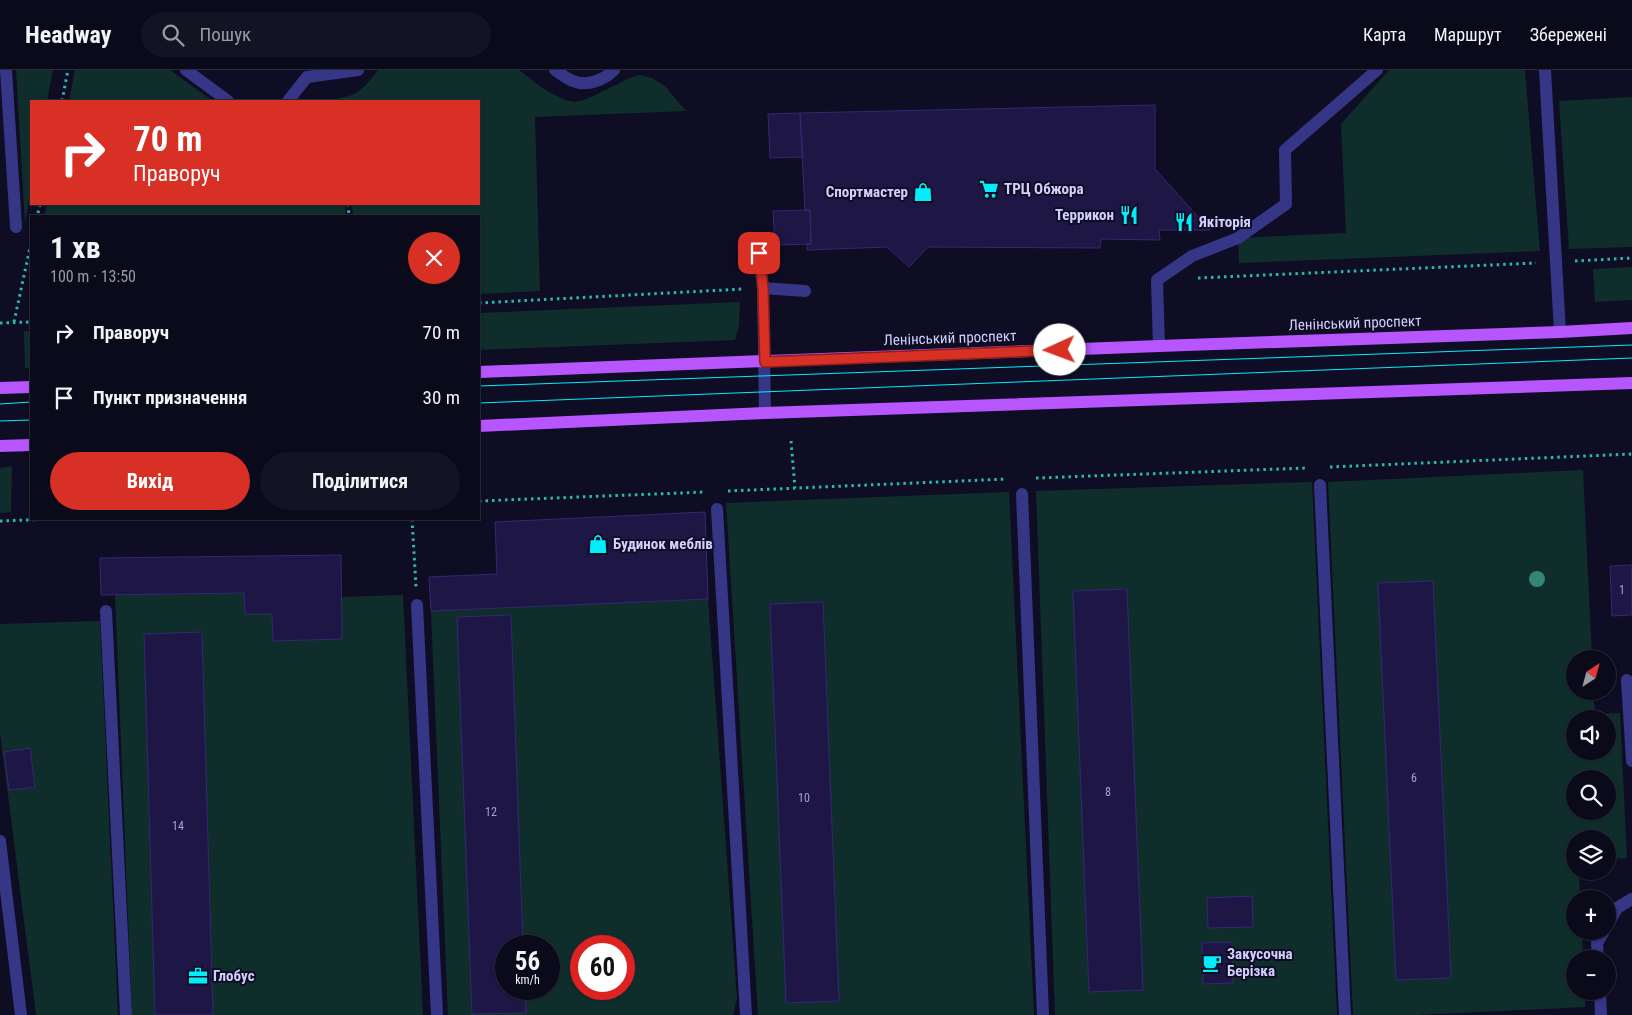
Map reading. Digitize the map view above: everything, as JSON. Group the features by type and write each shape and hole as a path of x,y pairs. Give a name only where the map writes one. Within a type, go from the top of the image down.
{"main road":[{"name":"Ленінський проспект","path":"480,372 1632,328"},
{"path":"480,426 765,413 1632,384"},
{"path":"0,388 30,387"},
{"path":"2,446 30,445"}],"street":[{"path":"6,70 16,227"},
{"path":"186,70 227,100"},
{"path":"289,100 307,78 358,70"},
{"path":"555,70 574,82 595,83 614,70"},
{"path":"1159,346 1157,280 1192,256 1238,238 1286,204 1285,150 1376,70"},
{"path":"1545,70 1560,332"},
{"path":"759,253 763,288 765,413"},
{"path":"763,288 805,291"},
{"path":"1320,485 1345,1015"},
{"path":"1022,494 1043,1015"},
{"path":"717,509 746,1015"},
{"path":"417,605 437,1015"},
{"path":"106,611 126,1015"},
{"path":"1627,680 1632,761"},
{"path":"0,841 20,1015"},
{"path":"1616,910 1632,899"},
{"path":"1600,1000 1601,1015"}],"path":[{"path":"62,100 68,70"},
{"path":"14,322 30,248"},
{"path":"1197,278 1632,258"},
{"path":"480,303 763,288"},
{"path":"0,323 30,322"},
{"path":"791,441 795,488"},
{"path":"1329,467 1632,454"},
{"path":"1032,478 1309,468"},
{"path":"726,491 1012,479"},
{"path":"480,501 706,492"},
{"path":"0,521 30,520"},
{"path":"412,520 417,605"}],"green space":[{"path":"16,70 53,70 47,100 30,100 30,194 25,224"},
{"path":"75,70 170,70 212,100 69,100"},
{"path":"378,70 519,70 545,90 565,100 575,102 587,99 640,75 652,78 665,86 686,111 535,117 540,291 480,294 480,215 353,215 352,205 480,205 480,100 339,100 338,98 357,92 370,81"},
{"path":"1389,70 1525,70 1540,251 1239,263 1238,238 1346,233 1341,124"},
{"path":"1632,97 1632,247 1569,249 1559,101"},
{"path":"47,205 345,205 346,215 44,215"},
{"path":"1632,267 1632,300 1595,302 1593,269"},
{"path":"740,302 739,325 735,340 480,350 480,313"},
{"path":"24,331 30,331 30,368 25,368"},
{"path":"12,466 11,512 0,513 0,468"},
{"path":"1583,470 1592,650 1566,650 1566,700 1594,700 1595,710 1566,710 1566,760 1616,760 1616,713 1620,713 1627,858 1616,859 1616,830 1566,830 1566,880 1579,880 1580,890 1566,890 1566,940 1582,940 1583,950 1566,950 1566,1000 1585,1000 1585,1007 1417,1015 1353,1015 1328,482"},
{"path":"1312,482 1337,1015 1055,1015 1036,491"},
{"path":"1009,492 1034,1015 758,1015 726,503"},
{"path":"244,593 245,614 272,614 273,641 342,639 341,597 403,595 423,1015 132,1015 115,595"},
{"path":"708,599 737,998 733,1015 448,1015 431,611"},
{"path":"100,621 118,1015 36,1015 0,732 0,624"}],"building":[{"name":"ТРЦ Обжора","path":"1155,105 1155,169 1210,230 1159,230 1160,240 1101,239 1100,248 928,247 909,267 887,247 807,250 807,244 811,244 810,210 805,210 800,113"},
{"path":"800,113 803,157 770,158 768,114"},
{"path":"810,210 811,244 775,245 773,211"},
{"path":"705,512 708,599 431,611 429,577 497,574 495,522"},
{"path":"341,555 342,639 273,641 272,614 245,614 244,593 101,595 100,558"},
{"path":"1632,565 1632,615 1612,616 1610,566"},
{"path":"1433,581 1451,978 1396,980 1378,583"},
{"path":"1127,589 1143,990 1089,992 1073,591"},
{"path":"823,602 839,1001 786,1003 770,604"},
{"path":"511,615 523,935 495,935 495,1000 525,1000 526,1013 472,1014 457,617"},
{"path":"202,632 213,1015 155,1015 144,634"},
{"path":"30,748 35,787 9,790 4,752"},
{"path":"1252,896 1253,927 1208,928 1207,898"},
{"path":"1232,942 1233,983 1203,984 1202,943"}],"tram line":[{"path":"480,386 1632,345"},
{"path":"480,403 1632,358"},
{"path":"0,404 30,402"},
{"path":"0,421 30,420"}],"place":[{"name":"ТРЦ Обжора","path":"989,189"},
{"name":"Спортмастер","path":"923,192"},
{"name":"Террикон","path":"1129,215"},
{"name":"Якіторія","path":"1184,222"},
{"name":"Будинок меблів","path":"598,544"},
{"name":"Закусочна Берізка","path":"1212,963"},
{"name":"Глобус","path":"198,976"}],"route":[{"path":"759,253 763,288 765,362 1060,350"}]}
